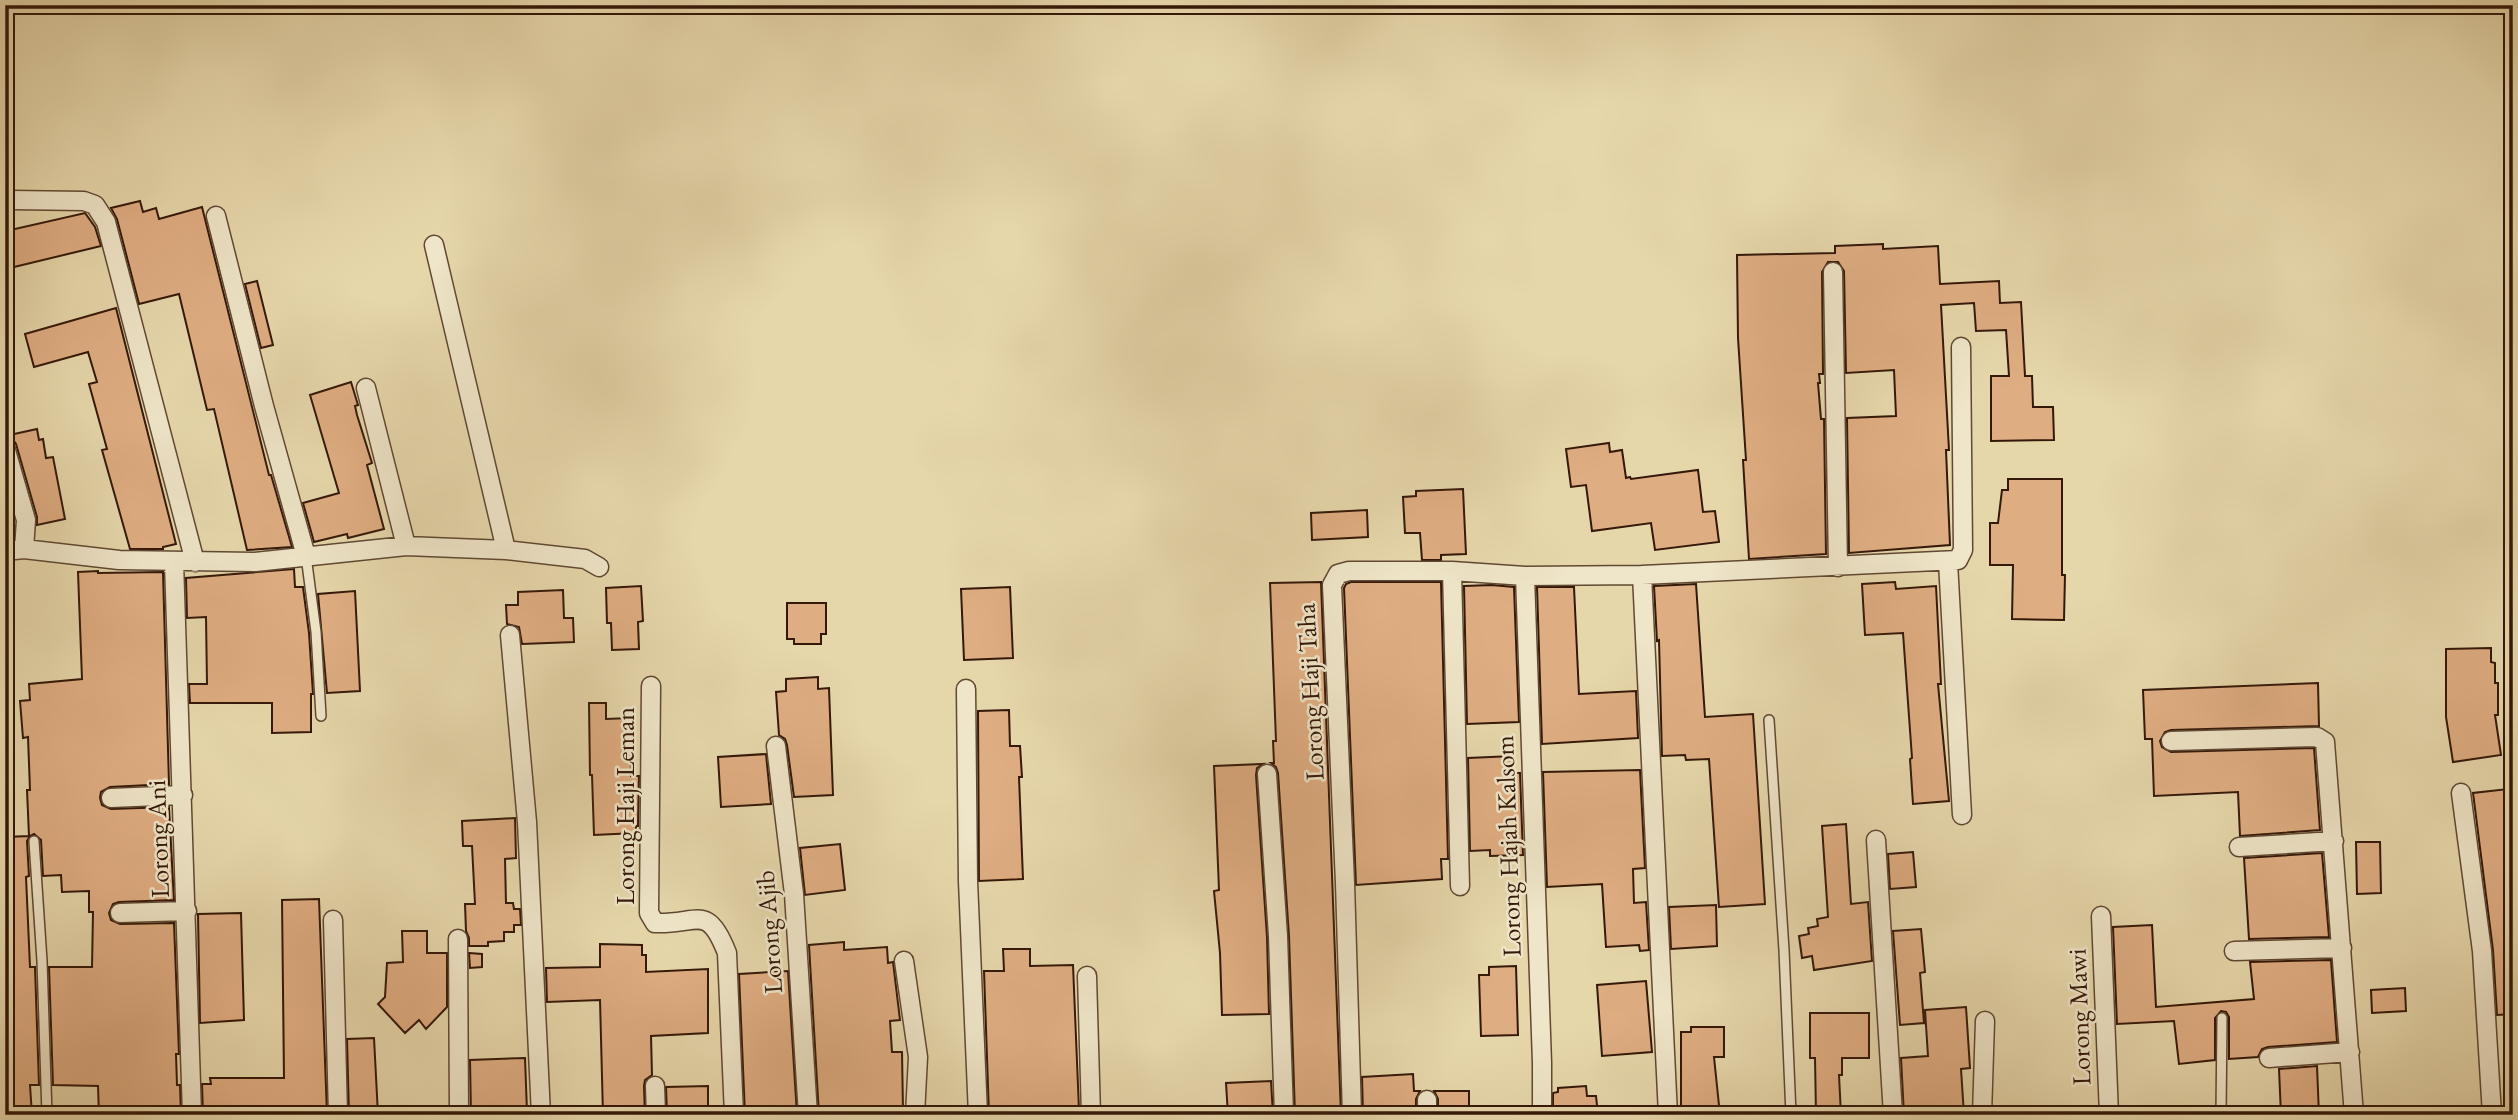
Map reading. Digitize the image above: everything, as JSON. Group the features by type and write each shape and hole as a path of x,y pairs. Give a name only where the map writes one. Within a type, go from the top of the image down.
{"street":[{"path":"11,200 83,201 95,205 106,222 195,562"},
{"path":"216,216 264,406 306,556"},
{"path":"434,244 506,550"},
{"path":"1833,272 1838,567"},
{"path":"1961,347 1963,550 1958,560 1948,562 1962,815"},
{"path":"366,388 406,546"},
{"path":"5,447 26,520 24,549"},
{"path":"5,551 24,549 119,560 255,562 406,546 506,550 585,559 599,567"},
{"name":"Lorong Ani","path":"174,562 192,1115"},
{"name":"Lorong Haji Taha","path":"1352,1115 1346,883 1332,585 1338,574 1349,570 1452,571 1525,576 1642,575 1948,562"},
{"path":"1452,571 1460,886"},
{"path":"1642,575 1668,1115"},
{"name":"Lorong Hajah Kalsom","path":"1525,576 1542,1115"},
{"path":"510,635 528,834 541,1115"},
{"name":"Lorong Haji Leman","path":"651,686 649,913 655,923 668,924 694,919 706,921 718,929 727,953 734,1115"},
{"path":"965,689 968,881 978,1115"},
{"path":"2171,741 2317,737 2325,742 2354,1115"},
{"name":"Lorong Ajib","path":"776,746 794,894 808,1115"},
{"path":"1267,774 1278,936 1284,1115"},
{"path":"2460,793 2482,951 2492,1115"},
{"path":"111,798 183,795"},
{"path":"1876,840 1893,1115"},
{"path":"2239,847 2334,841"},
{"path":"120,913 187,911"},
{"name":"Lorong Mawi","path":"2101,916 2109,1115"},
{"path":"333,919 338,1115"},
{"path":"458,939 459,1115"},
{"path":"2234,951 2342,948"},
{"path":"904,961 918,1057 915,1115"},
{"path":"1087,976 1091,1115"},
{"path":"1982,1115 1985,1021"},
{"path":"2269,1058 2350,1052"},
{"path":"655,1086 656,1115"}],"lane":[{"path":"306,556 316,632 321,716"},
{"path":"1769,720 1784,950 1791,1115"},
{"path":"34,841 42,961 47,1115"},
{"path":"2221,1115 2222,1018"}],"building":[{"path":"140,201 143,212 156,208 159,219 202,207 269,475 292,547 247,550 214,409 207,410 179,294 139,304 117,219 111,208"},
{"path":"85,213 95,227 101,246 14,267 6,231"},
{"path":"1883,244 1883,249 1938,246 1940,284 1999,281 2000,303 2021,302 2025,376 2032,376 2033,407 2053,407 2054,440 1991,441 1991,376 2009,376 2006,330 1976,331 1974,303 1941,305 1949,450 1946,450 1950,545 1849,553 1847,418 1896,416 1894,370 1846,373 1844,271 1838,262 1828,262 1822,272 1823,374 1819,374 1818,383 1821,419 1824,419 1826,554 1749,559 1738,338 1737,255 1835,253 1835,246"},
{"path":"257,281 273,345 261,348 245,284"},
{"path":"116,308 176,544 163,549 130,549 102,450 107,449 89,384 97,382 88,352 34,367 25,334"},
{"path":"351,382 358,405 355,406 357,415 372,463 367,465 384,529 348,538 347,534 314,542 303,503 339,493 310,395"},
{"path":"37,429 39,440 43,439 46,458 53,457 65,519 37,525 16,444 12,438 5,436"},
{"path":"1609,443 1610,452 1622,450 1626,478 1698,470 1703,512 1715,511 1719,542 1655,550 1651,523 1592,531 1586,485 1571,487 1566,449"},
{"path":"2008,479 2062,479 2064,620 2012,619 2013,565 1990,565 1990,523 1998,523 2002,490 2008,490"},
{"path":"5,489 14,521 5,523"},
{"path":"1463,489 1466,554 1441,555 1441,560 1422,560 1420,533 1405,533 1403,497 1416,496 1416,491"},
{"path":"1367,510 1368,537 1312,540 1311,513"},
{"path":"294,569 295,587 303,587 309,633 313,694 311,732 272,733 272,703 190,703 189,684 207,684 206,617 187,618 186,578"},
{"path":"78,572 163,572 169,784 110,787 101,792 100,798 102,805 111,809 169,807 174,900 119,902 113,904 109,913 111,920 120,924 174,923 179,1054 176,1054 177,1085 180,1085 181,1115 99,1115 98,1086 53,1085 49,967 92,967 93,912 89,912 89,891 62,892 61,875 43,876 41,840 34,834 27,841 29,876 26,877 30,967 35,967 39,1085 30,1085 32,1115 5,1115 5,837 29,836 28,737 23,738 20,701 30,700 29,684 82,679"},
{"path":"1321,582 1341,1115 1295,1115 1289,936 1278,773 1271,763 1274,763 1273,741 1276,741 1270,583"},
{"path":"1351,582 1441,582 1448,859 1441,859 1442,879 1356,885 1344,588"},
{"path":"1895,582 1896,589 1936,586 1941,684 1938,684 1949,801 1913,804 1903,633 1865,635 1862,584"},
{"path":"1696,584 1705,717 1753,714 1765,904 1719,907 1709,759 1686,760 1685,755 1662,756 1659,640 1657,641 1654,586"},
{"path":"641,586 643,621 638,622 639,649 612,650 611,623 607,623 606,588"},
{"path":"1464,586 1514,587 1519,722 1467,724"},
{"path":"1010,587 1013,658 964,660 961,589"},
{"path":"1537,587 1574,587 1579,694 1636,691 1638,738 1542,744"},
{"path":"563,590 564,618 573,618 574,642 522,644 519,627 507,624 506,605 518,605 518,592"},
{"path":"355,591 360,691 327,693 318,594"},
{"path":"787,603 826,603 826,634 821,634 821,644 794,644 794,639 787,639"},
{"path":"2491,648 2491,662 2495,663 2495,683 2498,683 2498,715 2495,715 2501,755 2453,762 2446,717 2446,649"},
{"path":"818,677 818,689 829,688 833,795 794,797 787,745 785,739 779,735 776,692 786,691 786,679"},
{"path":"2318,683 2319,726 2171,730 2165,732 2160,741 2162,747 2171,752 2314,748 2320,830 2240,836 2238,792 2154,796 2152,739 2145,739 2143,690"},
{"path":"589,703 606,703 606,719 630,718 631,776 639,776 636,833 594,835"},
{"path":"1009,710 1010,746 1020,746 1023,879 979,881 978,711"},
{"path":"766,754 771,804 721,807 718,757"},
{"path":"1513,756 1513,773 1520,773 1523,855 1490,856 1490,850 1470,851 1468,758"},
{"path":"1263,764 1257,768 1256,775 1267,937 1269,1014 1222,1015 1214,891 1219,890 1214,766"},
{"path":"1640,770 1645,868 1633,869 1634,903 1646,902 1649,950 1640,951 1639,945 1606,947 1602,884 1547,887 1543,772"},
{"path":"2508,789 2513,833 2513,1014 2497,1015 2493,950 2473,793"},
{"path":"515,818 516,858 505,859 506,903 513,903 514,909 520,909 521,925 514,925 514,932 504,932 504,941 488,942 488,946 469,946 465,904 475,904 472,846 463,846 462,821"},
{"path":"1846,824 1851,904 1868,902 1872,961 1814,970 1812,956 1802,958 1799,936 1809,934 1808,928 1818,926 1817,919 1828,917 1822,826"},
{"path":"2356,842 2380,842 2381,893 2357,894"},
{"path":"840,844 845,890 805,895 800,848"},
{"path":"1913,852 1916,887 1890,889 1888,854"},
{"path":"2322,853 2329,937 2249,939 2244,858"},
{"path":"319,899 327,1114 203,1115 202,1084 211,1084 210,1078 284,1078 282,900"},
{"path":"1716,905 1717,946 1671,949 1669,907"},
{"path":"241,913 244,1020 200,1023 198,914"},
{"path":"2152,925 2156,1007 2254,999 2250,962 2331,960 2337,1042 2268,1047 2262,1049 2258,1057 2229,1059 2229,1017 2226,1012 2221,1011 2215,1018 2215,1060 2179,1064 2174,1021 2117,1024 2113,927"},
{"path":"1921,929 1925,972 1920,973 1924,1023 1900,1025 1893,931"},
{"path":"402,931 427,931 427,953 447,953 447,1007 426,1029 419,1020 405,1033 378,1004 385,997 387,963 403,962"},
{"path":"844,942 844,950 887,947 888,963 893,962 900,1020 890,1021 892,1052 902,1052 903,1110 819,1115 809,945"},
{"path":"600,944 642,945 642,955 646,955 646,972 708,969 708,1033 651,1036 652,1075 645,1080 645,1115 603,1115 600,1000 547,1002 546,968 600,967"},
{"path":"1003,949 1030,949 1030,966 1073,965 1079,1110 1075,1110 1075,1115 989,1115 984,971 1004,971"},
{"path":"469,953 482,954 482,967 470,968"},
{"path":"1516,966 1518,1035 1481,1036 1479,975 1489,975 1489,967"},
{"path":"788,971 797,1115 745,1115 739,974"},
{"path":"1646,981 1652,1052 1602,1056 1597,985"},
{"path":"2405,988 2406,1011 2372,1013 2371,990"},
{"path":"1966,1007 1970,1068 1961,1069 1964,1115 1904,1115 1901,1058 1928,1056 1925,1010"},
{"path":"1810,1013 1869,1013 1869,1058 1842,1058 1842,1075 1839,1075 1841,1115 1816,1115 1815,1058 1810,1058"},
{"path":"1691,1027 1724,1027 1724,1057 1714,1057 1720,1115 1681,1115 1681,1032 1691,1032"},
{"path":"374,1038 378,1115 349,1115 347,1039"},
{"path":"525,1058 527,1112 471,1115 470,1060"},
{"path":"2317,1066 2319,1115 2281,1115 2279,1069"},
{"path":"1413,1074 1414,1091 1420,1091 1416,1099 1416,1115 1363,1115 1362,1077"},
{"path":"1271,1081 1273,1115 1228,1115 1226,1083"},
{"path":"708,1086 708,1115 667,1115 666,1087"},
{"path":"1586,1086 1587,1096 1596,1096 1598,1115 1553,1115 1553,1093 1558,1092 1558,1088"},
{"path":"1434,1091 1469,1091 1469,1115 1438,1115 1438,1099"}]}
